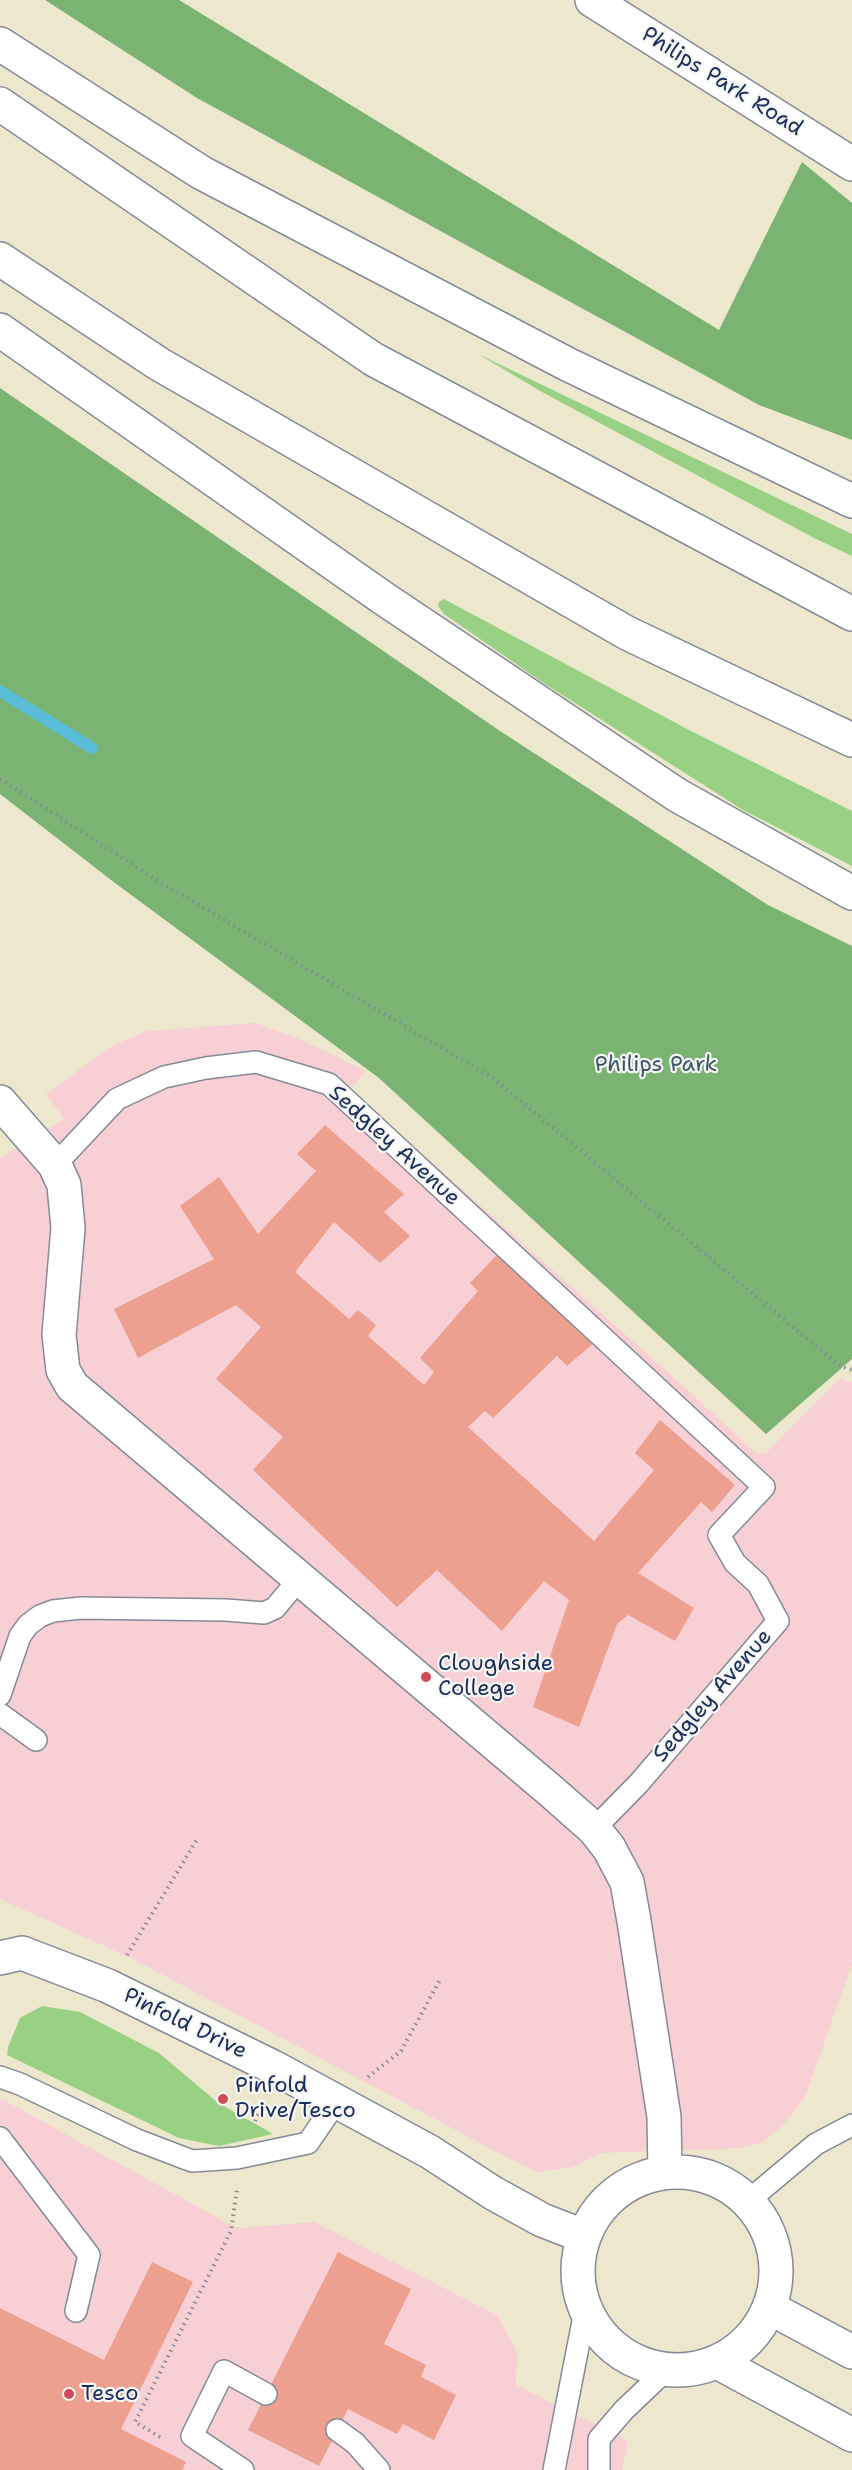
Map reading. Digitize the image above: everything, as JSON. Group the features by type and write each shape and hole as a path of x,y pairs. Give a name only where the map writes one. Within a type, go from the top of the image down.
{"main road":[{"name":"Philips Park Road","path":"592,0 852,164"},
{"path":"0,44 202,173 567,364 852,501"},
{"path":"0,104 373,359 852,614"},
{"path":"0,259 159,364 627,633 852,740"},
{"path":"0,330 383,598 677,795 852,893"},
{"path":"0,1102 55,1165 64,1185 67,1216 59,1335 63,1370 72,1386 594,1829 609,1848 627,1882 664,2117 665,2172"},
{"name":"Pinfold Drive","path":"0,1958 22,1953 108,1986 275,2068 430,2152 493,2193 542,2220 583,2236"},
{"path":"665,2172 695,2173 724,2183 748,2201 765,2225 775,2251 776,2280 770,2308 758,2330 746,2343 719,2363 693,2370 665,2371 632,2361 604,2340 585,2311 578,2286 583,2236 596,2212 615,2193 639,2179 665,2172"},
{"path":"770,2308 852,2352"},
{"path":"719,2363 852,2434"}],"lane":[{"name":"Sedgley Avenue","path":"55,1165 117,1099 164,1077 206,1068 256,1062 329,1084 764,1487 719,1535 735,1563 758,1584 777,1622 639,1783 594,1829"},
{"path":"0,1695 20,1636 28,1625 40,1616 53,1611 81,1608 226,1610 264,1613 275,1608 300,1578"},
{"path":"0,1714 36,1740"},
{"path":"0,2077 20,2084 137,2140 192,2161 242,2157 308,2143 336,2102"},
{"path":"748,2201 816,2144 852,2125"},
{"path":"0,2138 89,2255 76,2311"},
{"path":"554,2470 585,2311"},
{"path":"239,2469 192,2436 224,2371 266,2394"},
{"path":"599,2470 599,2439 624,2410 665,2371"},
{"path":"337,2430 355,2443 379,2470"}],"path":[{"path":"0,779 158,881 493,1078 840,1366 852,1370"},
{"path":"108,1986 198,1838"},
{"path":"336,2102 401,2051 441,1978"},
{"path":"162,2439 135,2422 231,2231 242,2157 275,2068"}],"shaded area":[{"name":"Cloughside College","path":"256,1023 299,1039 366,1071 350,1090 756,1453 766,1453 840,1378 852,1382 852,1964 805,2097 783,2125 763,2142 743,2148 600,2153 573,2167 538,2172 131,1958 0,1899 0,1158 64,1119 46,1094 113,1045 148,1031"},
{"path":"2,2099 225,2222 240,2228 314,2222 497,2315 517,2352 516,2385 628,2441 622,2470 0,2470 0,2102"}],"green space":[{"path":"45,0 179,0 719,330 802,162 852,203 852,440 759,405 197,98"},
{"path":"478,354 852,534 852,556 814,538 542,392"},
{"name":"Philips Park","path":"0,388 500,731 768,905 852,946 852,1359 766,1434 379,1078 115,883 0,794"},
{"path":"444,599 689,730 852,811 852,866 743,810 542,682 444,614 438,606 439,602"},
{"path":"42,2006 80,2012 159,2053 217,2102 273,2134 219,2146 179,2138 7,2055 20,2018"}],"building":[{"path":"325,1125 404,1194 384,1212 410,1236 380,1263 334,1222 295,1272 349,1319 358,1310 376,1325 368,1336 424,1385 434,1372 420,1358 478,1291 470,1283 497,1255 594,1343 567,1366 557,1356 493,1418 485,1411 468,1427 594,1541 654,1470 635,1453 660,1420 735,1485 712,1512 701,1502 638,1573 694,1608 675,1641 628,1615 617,1624 579,1727 533,1707 569,1600 544,1581 502,1631 437,1570 397,1607 253,1470 283,1437 216,1379 261,1327 236,1305 138,1358 114,1309 214,1259 180,1206 219,1177 258,1234 316,1171 297,1154"},
{"path":"338,2252 411,2289 384,2344 426,2365 421,2377 456,2395 434,2440 403,2424 397,2434 348,2409 319,2466 248,2430"},
{"name":"Tesco","path":"152,2262 193,2282 121,2429 186,2462 182,2470 0,2470 0,2308 104,2360"}],"waterway":[{"path":"0,691 92,748"}],"place":[{"name":"Cloughside College","path":"426,1677"},
{"name":"Pinfold Drive/Tesco","path":"223,2099"},
{"name":"Tesco","path":"69,2394"}]}
